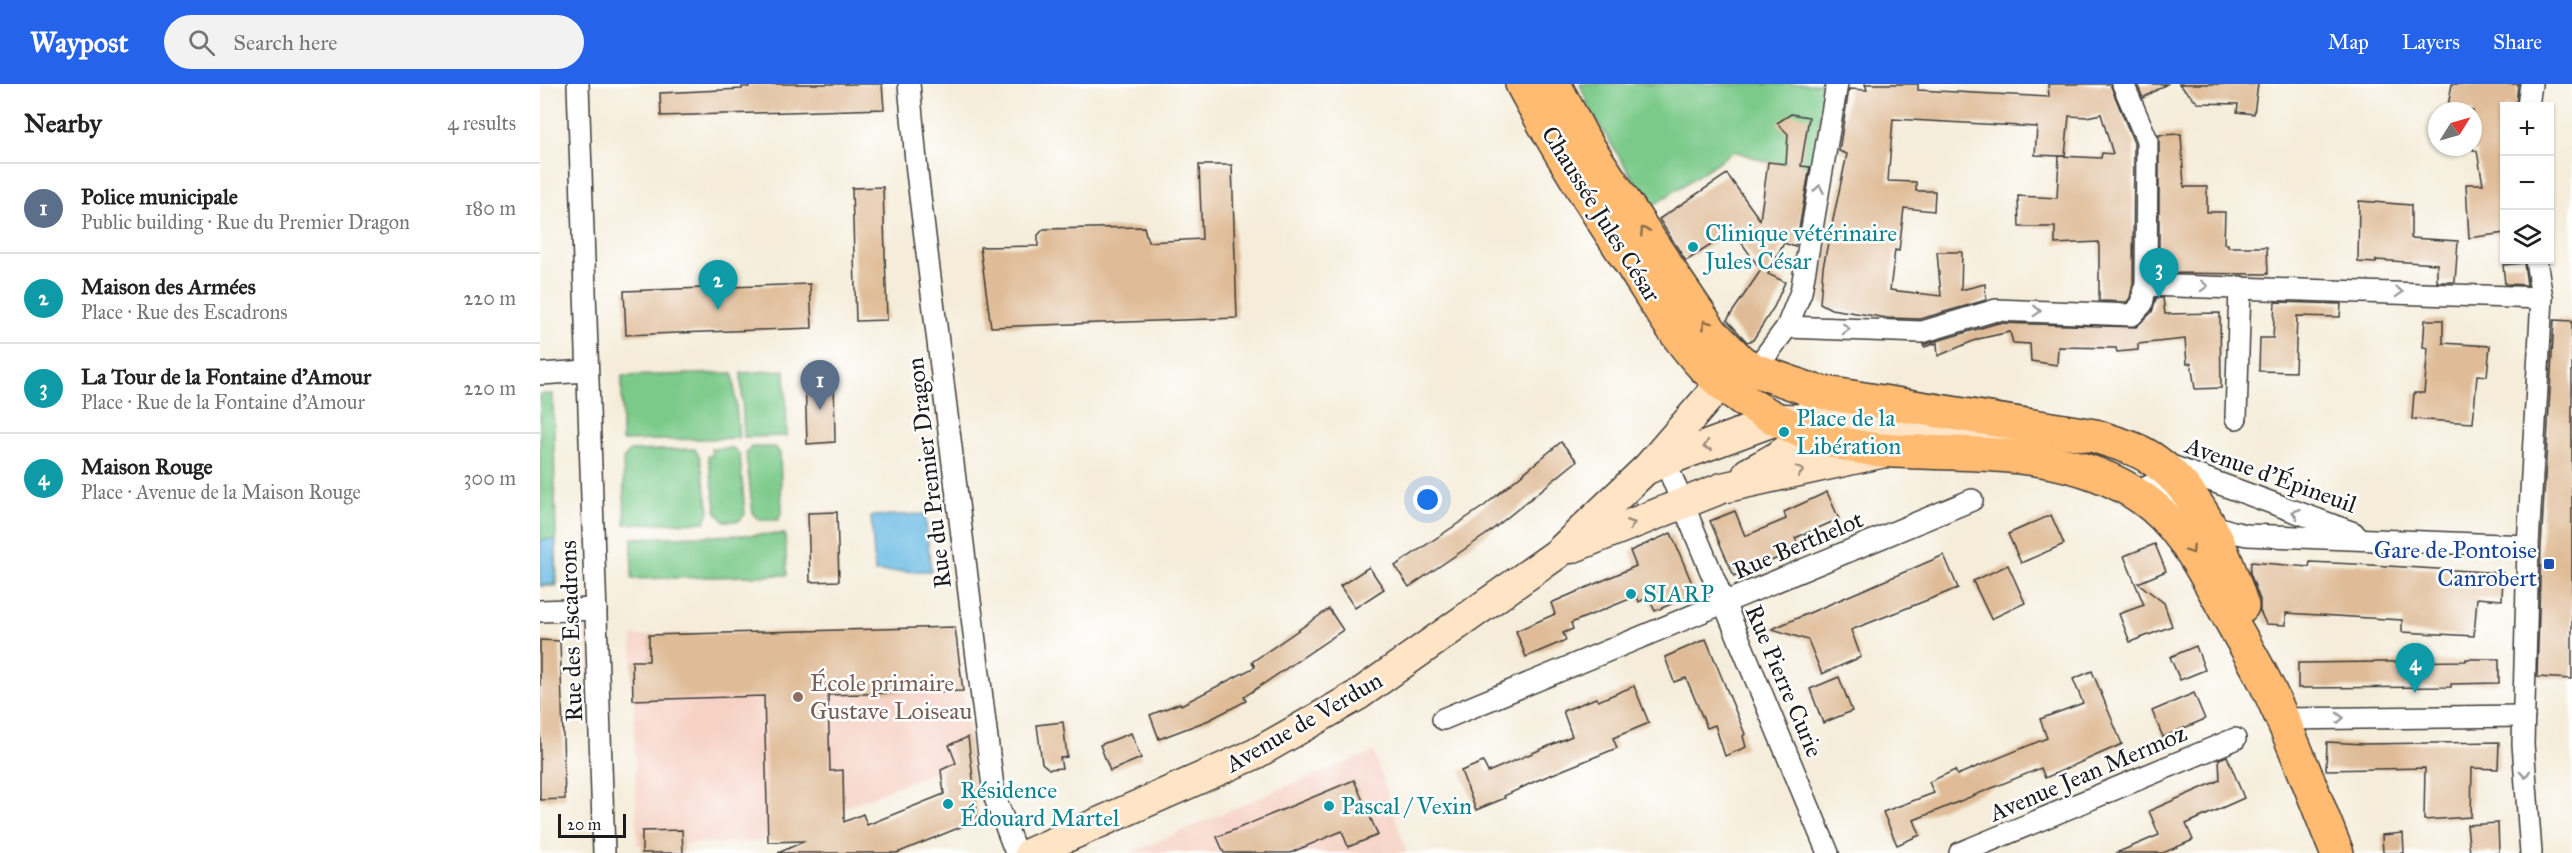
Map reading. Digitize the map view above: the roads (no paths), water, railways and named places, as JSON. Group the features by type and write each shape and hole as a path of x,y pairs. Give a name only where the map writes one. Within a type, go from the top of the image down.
{"main road":[{"name":"Chaussée Jules César","path":"1522,84 1571,173 1684,343 1722,382 1802,415"},
{"name":"Chaussée Jules César","path":"1554,84 1583,139 1676,280 1718,339 1741,362 1763,361 1802,415"},
{"path":"1655,466 1722,382 1763,361"},
{"path":"1802,415 2095,436 2126,446 2154,459 2173,475 2216,527 2266,684 2337,853"},
{"path":"1802,415 1845,445 1890,451 1997,455 2062,465 2103,477 2126,488 2162,514 2189,546 2266,684"},
{"path":"1722,488 1788,450 1802,415"},
{"name":"Avenue de Verdun","path":"1030,853 1198,780 1265,748 1358,695 1557,554 1655,466 1748,430 1802,415"},
{"name":"Avenue de Verdun","path":"1557,554 1722,488 1890,451"}],"street":[{"name":"Rue des Escadrons","path":"578,84 604,853"},
{"name":"Rue du Premier Dragon","path":"909,84 917,172 994,795 1016,853"},
{"path":"1543,84 1551,99 1583,139"},
{"path":"1763,361 1787,327 1801,292 1836,84"},
{"path":"1787,327 1922,332 1995,310 2132,315 2142,304 2146,285 2147,140 2123,84"},
{"path":"2529,102 2531,84"},
{"path":"2530,853 2523,744 2528,546 2542,298 2537,264"},
{"path":"2146,285 2542,298"},
{"path":"2236,418 2240,287"},
{"path":"540,374 587,371"},
{"name":"Avenue d'Épineuil","path":"2154,459 2371,539"},
{"path":"2062,465 2114,471 2135,478 2216,527"},
{"name":"Rue Pierre Curie","path":"1655,466 1683,504 1828,853"},
{"name":"Rue Berthelot","path":"1443,719 1972,500"},
{"name":"Avenue d'Épineuil","path":"2216,527 2262,537 2528,546"},
{"path":"540,611 596,609"},
{"path":"2281,719 2524,716"},
{"name":"Avenue Jean Mermoz","path":"1960,853 2235,739"}],"water":[{"path":"925,514 931,571 875,572 871,516"},
{"path":"556,539 555,585 540,585 540,540"}],"place":[{"name":"Clinique vétérinaire Jules César","path":"1693,247"},
{"name":"La Tour de la Fontaine d'Amour","path":"2159,298"},
{"name":"Maison des Armées","path":"718,310"},
{"name":"Police municipale","path":"820,410"},
{"name":"Place de la Libération","path":"1784,432"},
{"name":"Gare de Pontoise Canrobert","path":"2549,564"},
{"name":"SIARP","path":"1631,594"},
{"name":"Maison Rouge","path":"2415,693"},
{"name":"École primaire Gustave Loiseau","path":"798,697"},
{"name":"Résidence Édouard Martel","path":"948,804"},
{"name":"Pascal / Vexin","path":"1329,806"}]}
